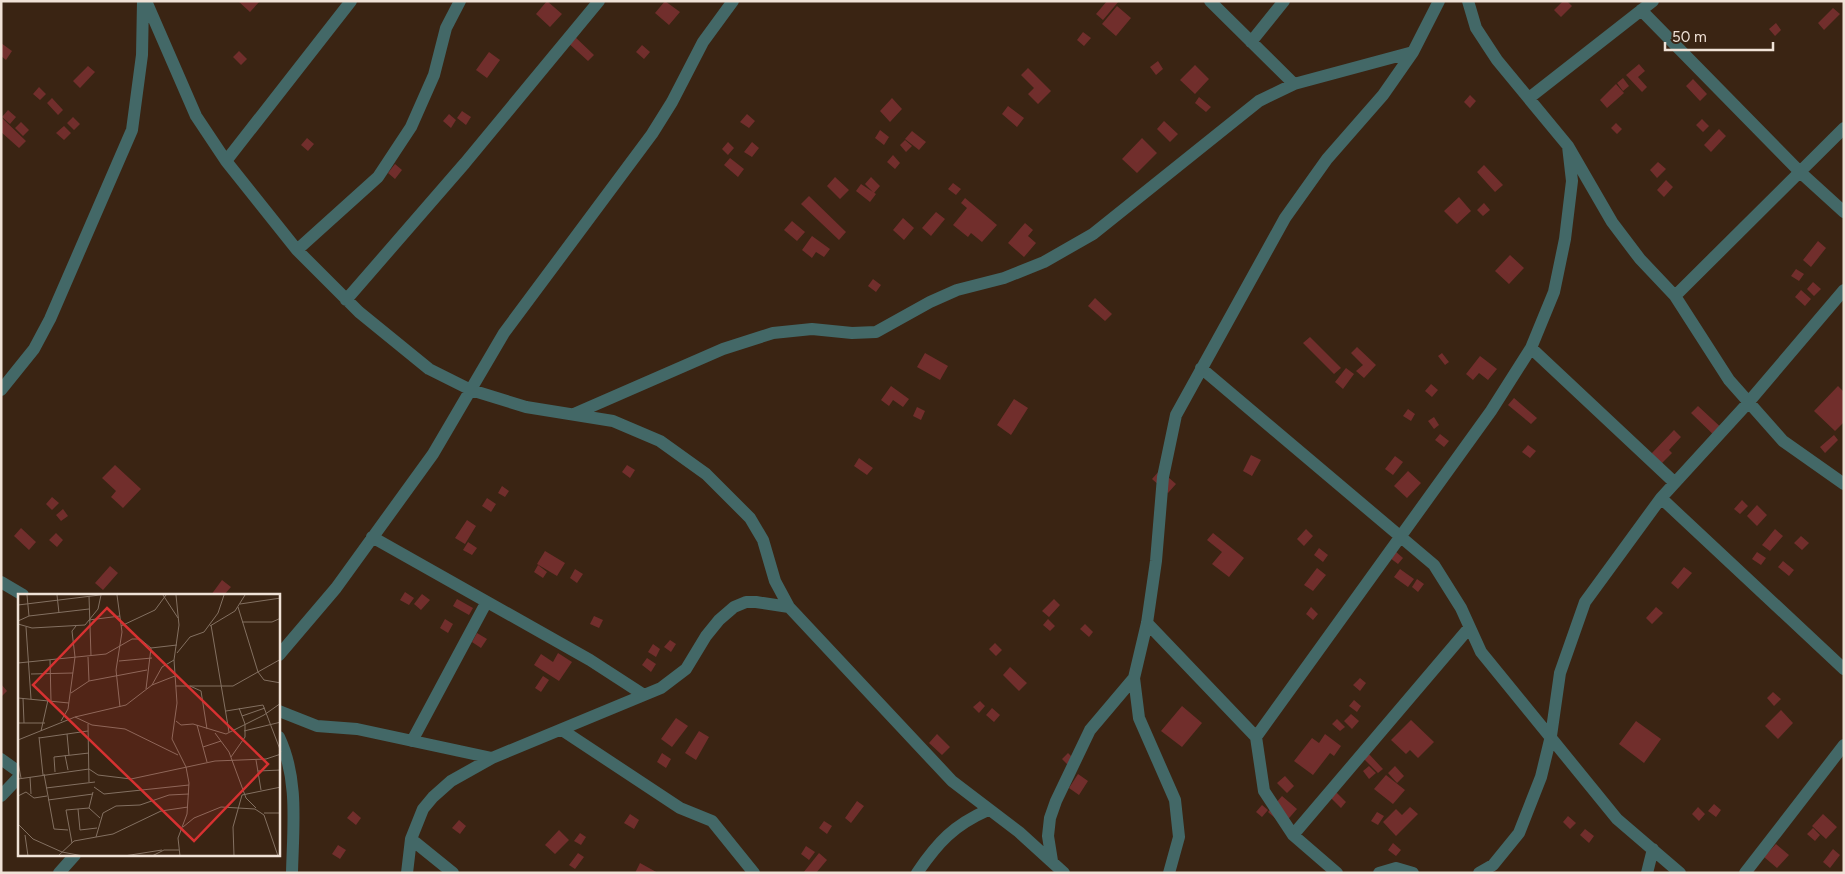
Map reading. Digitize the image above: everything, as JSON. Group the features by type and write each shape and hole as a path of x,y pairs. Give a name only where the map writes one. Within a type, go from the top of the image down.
{"street":[{"path":"145,1 196,116 226,161 297,250 346,300 429,369 471,390 526,408 613,421 660,442 706,474 750,518 763,540 775,581 789,607 952,781 1019,832 1064,873"},
{"path":"1,390 34,349 50,319 132,130 142,55 145,1"},
{"path":"226,161 351,1"},
{"path":"297,250 378,177 405,136 434,75 446,28 460,1"},
{"path":"346,300 465,163 512,103 599,1"},
{"path":"280,653 336,588 433,454 504,333 652,134 672,102 703,42 732,1"},
{"path":"1210,1 1294,84"},
{"path":"1251,42 1284,1"},
{"path":"1169,873 1179,837 1175,800 1139,718 1134,678 1147,623 1156,561 1163,477 1176,415 1285,218 1327,159 1383,95 1413,52 1439,1"},
{"path":"1468,1 1476,28 1497,60 1568,146 1612,222 1640,259 1675,296 1729,380 1747,404 1782,441 1844,484"},
{"path":"1529,98 1653,1"},
{"path":"1642,10 1800,172 1844,212"},
{"path":"574,414 724,349 783,332 812,329 852,333 876,332 930,302 957,290 1004,278 1044,262 1093,234 1259,101 1294,84 1413,52"},
{"path":"1675,296 1844,128"},
{"path":"1256,737 1491,410 1531,348 1554,292 1565,240 1572,181 1568,146"},
{"path":"1479,873 1492,865 1519,833 1541,777 1551,736 1560,673 1585,602 1661,498 1747,404 1844,290"},
{"path":"1531,348 1675,483"},
{"path":"1201,368 1434,565 1456,600 1481,652 1617,819 1680,873"},
{"path":"1661,498 1844,669"},
{"path":"372,537 582,656 644,695"},
{"path":"1,582 21,594"},
{"path":"407,873 411,839 424,809 433,797 451,781 492,758 661,688 686,669 706,636 719,620 734,607 746,602 756,602 789,607"},
{"path":"412,741 486,603"},
{"path":"1147,623 1256,737 1264,791 1293,835 1337,873"},
{"path":"1293,835 1469,628"},
{"path":"1052,861 1048,836 1050,818 1056,801 1090,730 1134,678"},
{"path":"280,711 317,726 357,729 492,758"},
{"path":"562,730 680,808 712,821 754,873"},
{"path":"280,739 290,769 294,804 292,873"},
{"path":"1745,873 1844,745"},
{"path":"1,759 18,771"},
{"path":"1,796 18,778"},
{"path":"917,873 940,841 964,821 988,810"},
{"path":"411,839 453,873"},
{"path":"1647,873 1653,849"},
{"path":"59,873 74,856"},
{"path":"1379,873 1396,868 1413,873"}],"building":[{"path":"238,1 260,1 250,12"},
{"path":"547,1 562,14 550,27 536,14"},
{"path":"665,1 680,12 669,25 655,13"},
{"path":"1107,1 1119,1 1103,20 1096,14"},
{"path":"1563,1 1567,1 1572,6 1561,17 1554,10"},
{"path":"1117,6 1131,18 1116,36 1102,24"},
{"path":"1833,8 1840,14 1824,30 1818,23"},
{"path":"1776,23 1781,30 1775,36 1769,29"},
{"path":"1083,32 1091,38 1084,46 1077,40"},
{"path":"572,34 594,55 588,61 566,41"},
{"path":"1,43 12,51 6,60 1,56"},
{"path":"642,45 650,52 644,59 636,52"},
{"path":"239,51 247,59 241,65 233,57"},
{"path":"489,52 500,60 487,78 476,70"},
{"path":"1158,61 1163,69 1156,75 1150,67"},
{"path":"1639,64 1645,71 1638,77 1647,87 1642,92 1626,75"},
{"path":"1195,65 1209,79 1195,94 1180,80"},
{"path":"88,66 95,72 80,88 73,81"},
{"path":"1028,68 1051,91 1038,104 1028,94 1034,88 1021,75"},
{"path":"1623,78 1629,86 1623,91 1617,83"},
{"path":"1693,79 1707,94 1700,101 1686,86"},
{"path":"1616,84 1624,93 1607,108 1600,100"},
{"path":"39,87 46,94 40,100 33,94"},
{"path":"1470,95 1476,101 1470,108 1464,102"},
{"path":"1199,97 1211,107 1206,112 1195,103"},
{"path":"52,98 63,110 58,115 47,103"},
{"path":"892,98 902,109 890,122 880,111"},
{"path":"1008,106 1024,118 1017,127 1002,114"},
{"path":"8,110 16,117 10,124 2,117"},
{"path":"462,111 471,117 466,125 457,118"},
{"path":"449,114 456,120 451,128 443,121"},
{"path":"747,114 755,121 749,128 740,122"},
{"path":"1,117 26,141 19,148 1,132"},
{"path":"73,117 80,124 74,130 67,123"},
{"path":"1702,119 1709,126 1703,132 1696,125"},
{"path":"1164,121 1178,134 1170,142 1157,129"},
{"path":"21,122 29,130 23,136 15,128"},
{"path":"1616,123 1622,129 1617,134 1611,128"},
{"path":"64,126 71,133 64,140 56,133"},
{"path":"1719,129 1726,136 1711,152 1704,145"},
{"path":"880,130 889,137 884,145 875,138"},
{"path":"912,131 926,142 919,150 905,139"},
{"path":"307,138 314,144 308,151 301,145"},
{"path":"1142,138 1157,153 1137,173 1122,159"},
{"path":"905,140 912,146 906,152 900,145"},
{"path":"728,142 734,148 728,155 722,149"},
{"path":"752,142 759,148 752,157 744,152"},
{"path":"893,155 900,163 895,169 887,162"},
{"path":"730,158 744,169 738,177 724,165"},
{"path":"1658,162 1666,169 1657,178 1650,170"},
{"path":"395,164 402,170 395,179 388,173"},
{"path":"1484,165 1503,185 1495,192 1477,172"},
{"path":"835,177 849,190 840,199 827,186"},
{"path":"871,177 880,186 874,193 865,184"},
{"path":"1666,180 1673,187 1664,197 1657,190"},
{"path":"953,183 961,189 956,195 948,189"},
{"path":"861,184 876,194 870,202 856,191"},
{"path":"809,196 846,232 839,240 801,204"},
{"path":"1459,197 1471,211 1457,224 1444,211"},
{"path":"965,198 997,225 982,242 971,233 968,237 953,225 967,208 961,203"},
{"path":"1484,203 1490,210 1483,216 1477,210"},
{"path":"936,212 945,219 931,236 922,228"},
{"path":"903,218 914,228 904,240 893,230"},
{"path":"792,221 805,232 797,241 784,230"},
{"path":"1025,223 1033,230 1028,236 1036,243 1024,257 1008,243"},
{"path":"812,236 830,249 824,257 816,252 812,258 802,250"},
{"path":"1818,241 1826,248 1811,267 1803,260"},
{"path":"1510,255 1524,268 1509,284 1495,271"},
{"path":"1796,269 1804,274 1799,281 1791,276"},
{"path":"873,279 881,285 876,292 868,286"},
{"path":"1813,282 1821,289 1814,296 1807,289"},
{"path":"1801,290 1811,299 1805,306 1795,297"},
{"path":"1095,298 1112,314 1105,321 1088,306"},
{"path":"1310,337 1341,368 1334,374 1303,343"},
{"path":"1357,347 1376,365 1364,378 1356,371 1363,365 1351,353"},
{"path":"925,353 948,366 940,380 917,367"},
{"path":"1442,353 1449,362 1445,365 1438,356"},
{"path":"1480,356 1497,369 1488,380 1479,373 1473,380 1466,374"},
{"path":"1346,368 1354,374 1343,389 1335,382"},
{"path":"1431,384 1438,390 1432,397 1425,391"},
{"path":"891,386 909,399 903,407 893,400 889,406 881,400"},
{"path":"1838,386 1844,392 1844,422 1835,431 1814,411"},
{"path":"1514,398 1537,418 1531,424 1508,405"},
{"path":"1014,399 1028,408 1011,435 997,425"},
{"path":"1698,406 1726,432 1719,440 1691,413"},
{"path":"917,407 925,411 921,420 913,416"},
{"path":"1408,409 1415,414 1411,421 1403,416"},
{"path":"1434,417 1439,425 1434,429 1428,421"},
{"path":"1674,430 1681,437 1669,450 1672,453 1661,464 1651,454"},
{"path":"1440,434 1449,441 1444,447 1435,440"},
{"path":"1834,435 1838,440 1825,453 1820,447"},
{"path":"1528,445 1536,451 1530,458 1522,452"},
{"path":"1251,455 1261,460 1252,476 1243,471"},
{"path":"1395,456 1403,462 1393,475 1385,469"},
{"path":"859,458 873,468 867,475 854,466"},
{"path":"115,465 141,489 123,508 111,497 116,491 102,478"},
{"path":"627,465 635,470 630,478 622,472"},
{"path":"1160,470 1176,484 1168,493 1152,479"},
{"path":"1408,471 1421,483 1407,498 1394,486"},
{"path":"502,486 509,491 505,497 498,493"},
{"path":"52,497 59,503 52,510 46,504"},
{"path":"487,498 496,504 491,512 482,506"},
{"path":"1742,500 1748,506 1740,514 1734,509"},
{"path":"1757,505 1767,515 1757,526 1747,516"},
{"path":"63,509 68,516 61,521 56,515"},
{"path":"467,520 476,526 465,544 455,538"},
{"path":"21,528 36,542 29,550 14,536"},
{"path":"1306,529 1313,536 1304,546 1297,539"},
{"path":"1775,529 1783,536 1770,551 1762,545"},
{"path":"56,533 63,540 57,547 49,540"},
{"path":"1213,533 1244,558 1229,577 1212,564 1222,552 1207,540"},
{"path":"1801,536 1809,543 1802,550 1794,543"},
{"path":"468,542 477,548 472,555 463,550"},
{"path":"1319,548 1328,555 1323,562 1314,555"},
{"path":"545,551 565,563 557,576 537,564"},
{"path":"1395,551 1403,558 1398,564 1390,558"},
{"path":"1757,552 1766,558 1761,565 1752,559"},
{"path":"1783,561 1794,570 1789,576 1778,567"},
{"path":"538,565 547,572 543,578 534,572"},
{"path":"110,566 118,573 103,590 95,583"},
{"path":"1684,567 1692,573 1678,589 1671,583"},
{"path":"1317,568 1326,575 1313,591 1304,585"},
{"path":"575,569 583,574 577,583 570,578"},
{"path":"1400,569 1414,579 1408,587 1394,577"},
{"path":"1417,579 1424,584 1418,592 1412,587"},
{"path":"222,580 231,587 225,594 212,594"},
{"path":"405,592 414,598 409,605 400,600"},
{"path":"422,594 430,600 421,610 414,604"},
{"path":"457,599 473,608 469,615 453,606"},
{"path":"1054,599 1060,605 1049,617 1042,611"},
{"path":"1311,607 1318,614 1313,620 1306,614"},
{"path":"1656,607 1663,613 1652,624 1646,618"},
{"path":"594,616 603,620 599,628 590,624"},
{"path":"445,619 453,624 448,633 440,628"},
{"path":"1048,619 1055,626 1050,631 1043,625"},
{"path":"1085,624 1093,632 1089,637 1080,629"},
{"path":"477,633 487,639 481,648 472,642"},
{"path":"670,640 676,644 671,652 664,647"},
{"path":"995,643 1002,650 996,656 989,649"},
{"path":"653,644 660,649 656,657 648,652"},
{"path":"558,653 572,662 559,681 534,665 541,654 553,662"},
{"path":"647,658 656,664 651,672 642,665"},
{"path":"1010,667 1027,683 1019,691 1003,675"},
{"path":"543,676 549,680 541,692 535,688"},
{"path":"1360,678 1366,683 1360,691 1353,685"},
{"path":"1,684 7,691 1,697"},
{"path":"1773,692 1781,699 1774,706 1767,698"},
{"path":"1354,700 1361,706 1357,712 1349,706"},
{"path":"980,701 985,706 979,713 973,707"},
{"path":"1182,706 1202,723 1182,747 1161,731"},
{"path":"992,708 1000,715 994,722 986,715"},
{"path":"1781,710 1793,723 1778,739 1765,726"},
{"path":"1351,714 1359,721 1352,729 1344,721"},
{"path":"676,718 688,726 672,747 661,739"},
{"path":"1337,719 1345,727 1340,731 1332,724"},
{"path":"1411,720 1434,742 1418,758 1410,750 1406,754 1391,740"},
{"path":"1636,721 1661,739 1644,763 1619,744"},
{"path":"699,731 709,737 696,760 685,753"},
{"path":"937,734 950,747 942,755 929,743"},
{"path":"1325,734 1341,746 1334,756 1330,753 1313,775 1294,761 1312,738 1319,743"},
{"path":"662,753 671,759 666,768 657,762"},
{"path":"1068,753 1076,761 1070,767 1062,759"},
{"path":"1368,753 1383,769 1378,773 1363,758"},
{"path":"1369,766 1376,773 1369,779 1363,771"},
{"path":"1395,766 1404,776 1397,783 1388,773"},
{"path":"1078,774 1088,781 1079,795 1069,788"},
{"path":"1386,775 1405,790 1393,804 1374,789"},
{"path":"1285,776 1294,786 1287,793 1277,783"},
{"path":"1335,791 1346,802 1341,808 1330,797"},
{"path":"1282,796 1297,809 1283,825 1268,812"},
{"path":"857,801 864,806 851,823 845,818"},
{"path":"1714,804 1721,810 1716,817 1708,811"},
{"path":"1262,805 1268,810 1262,817 1256,812"},
{"path":"1410,807 1418,814 1396,836 1383,822 1396,809 1402,815"},
{"path":"1698,807 1705,814 1699,821 1692,814"},
{"path":"353,811 361,818 356,825 347,818"},
{"path":"1377,812 1384,816 1378,825 1371,821"},
{"path":"630,814 639,820 634,829 624,823"},
{"path":"1823,814 1837,827 1826,839 1812,826"},
{"path":"1568,816 1576,823 1570,829 1563,822"},
{"path":"459,820 466,826 460,834 452,828"},
{"path":"824,821 832,826 827,834 819,828"},
{"path":"1813,828 1820,835 1815,841 1807,834"},
{"path":"1585,829 1594,836 1589,843 1580,835"},
{"path":"559,830 569,840 555,854 545,845"},
{"path":"580,833 586,837 581,845 574,841"},
{"path":"1393,843 1401,850 1396,856 1388,850"},
{"path":"1776,844 1789,855 1777,868 1764,857"},
{"path":"338,845 346,850 340,859 332,854"},
{"path":"806,846 815,852 809,860 801,854"},
{"path":"1833,849 1840,855 1830,868 1823,862"},
{"path":"578,853 584,857 575,869 569,865"},
{"path":"819,853 827,860 816,873 803,873"},
{"path":"640,863 658,873 635,873"}]}
